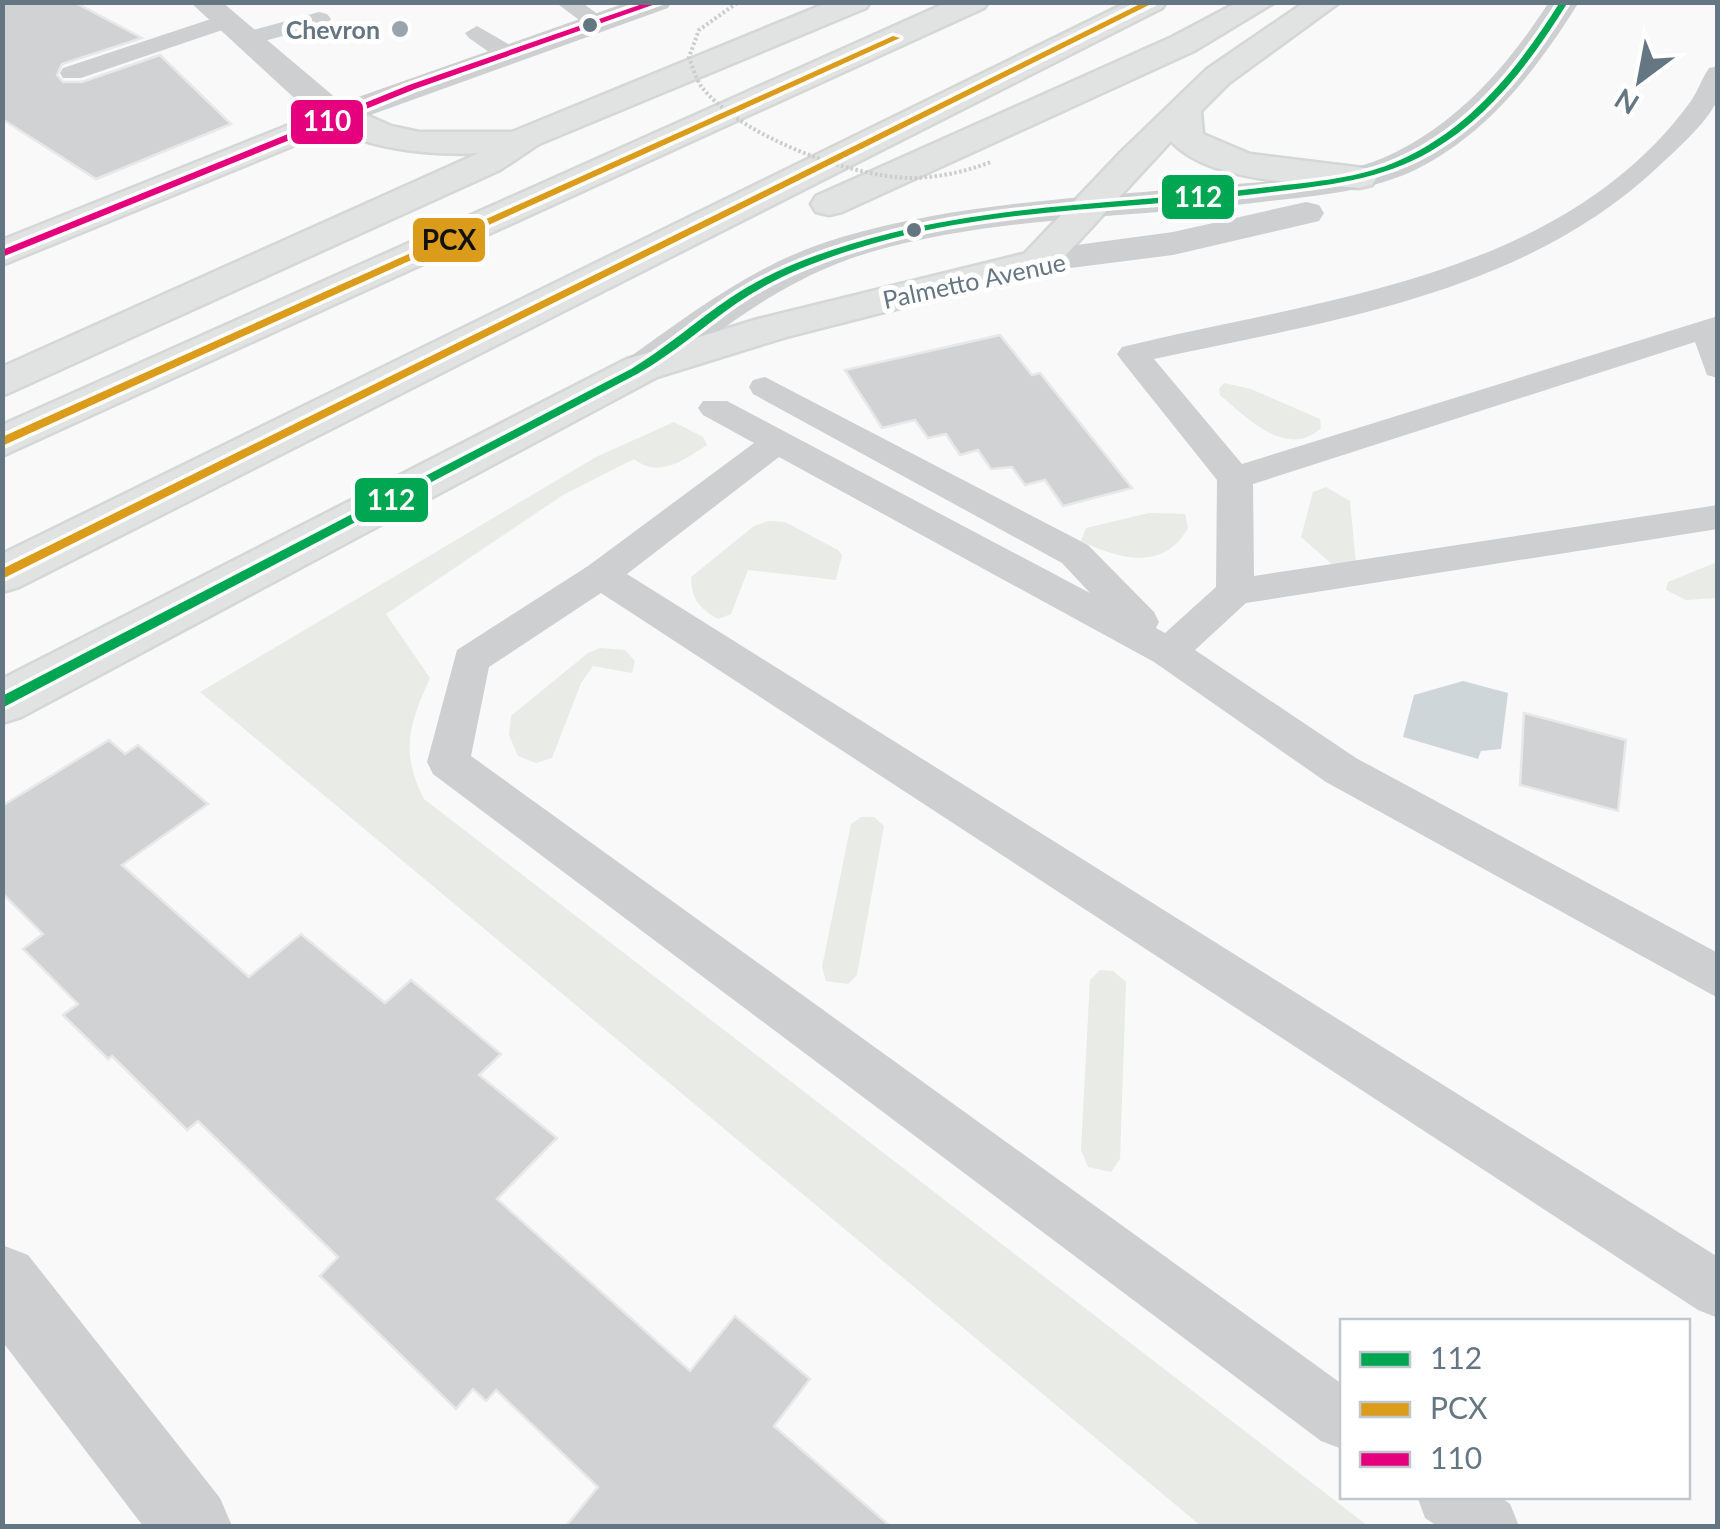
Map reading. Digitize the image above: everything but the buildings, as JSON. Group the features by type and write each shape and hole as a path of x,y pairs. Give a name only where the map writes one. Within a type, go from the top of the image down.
{"main road":[{"path":"2,382 488,163 527,136 856,2"},
{"path":"2,442 974,2"},
{"path":"2,575 1152,2"},
{"path":"804,215 1183,44 1261,2"},
{"path":"1038,261 1218,76 1326,2"},
{"path":"1184,110 1186,138 1204,152 1267,167 1359,177"},
{"path":"2,254 339,115 384,136 434,147 527,136"},
{"path":"402,378 528,342 770,231"},
{"name":"Palmetto Avenue","path":"2,703 642,368 772,328 1038,261"}],"street":[{"path":"225,21 315,100 339,115 658,2"},
{"name":"Palmetto Avenue","path":"642,368 750,290 821,258 892,235 994,216 1235,195 1359,177 1404,162 1492,100 1534,52 1564,2"},
{"name":"Palmetto Avenue","path":"1038,261 1128,253 1232,234 1314,210 1359,177"},
{"path":"2,1281 188,1525"}],"lane":[{"path":"566,2 598,24"},
{"path":"72,74 225,21 319,19"},
{"path":"477,33 508,54"},
{"path":"1235,592 1235,478 1133,354 1390,296 1538,242 1644,170 1709,98 1718,73"},
{"path":"1235,478 1718,326"},
{"path":"1718,326 1711,342 1718,368"},
{"path":"765,388 1075,554 1168,652"},
{"path":"715,408 1168,652 1341,770 1718,976"},
{"path":"777,442 601,575 470,660 448,762 1340,1419"},
{"path":"1168,652 1235,592 1718,517"},
{"path":"601,575 1718,1290"},
{"path":"1451,1499 1488,1526"}],"path":[{"path":"737,3 696,28 688,44 688,60 712,98 760,133 819,158 875,174 938,177 991,162"}],"shaded area":[{"path":"1224,383 1251,389 1320,419 1321,428 1308,437 1295,439 1267,432 1220,395"},
{"path":"674,422 703,437 707,445 662,467 644,465 634,459 563,495 386,614 430,678 410,738 412,767 424,799 1368,1526 1201,1526 200,692 596,457"},
{"path":"1326,487 1350,501 1356,564 1334,566 1301,537 1313,492"},
{"path":"1149,513 1185,514 1188,528 1166,551 1139,558 1110,553 1081,541 1086,528"},
{"path":"768,521 785,522 838,550 842,555 836,580 748,570 731,614 718,619 697,602 691,577 754,526"},
{"path":"1717,562 1717,598 1686,600 1666,590 1668,582"},
{"path":"600,648 625,650 635,661 632,673 593,666 581,683 552,758 536,763 518,756 509,735 511,716 588,653"},
{"path":"1463,681 1508,693 1501,749 1481,751 1478,759 1403,737 1414,695"},
{"path":"861,817 874,817 884,826 857,975 848,984 826,981 822,967 851,824"},
{"path":"1100,970 1113,971 1126,982 1120,1159 1111,1172 1088,1167 1081,1150 1090,980"}],"transit line":[{"name":"110","path":"2,254 412,87 657,2"},
{"name":"PCX","path":"2,575 1151,2"},
{"name":"112","path":"2,703 635,371 750,290 819,258 890,236 986,216 1284,188 1360,176 1404,162 1476,114 1515,73 1564,2"},
{"name":"PCX","path":"2,442 896,38"}],"place":[{"name":"Chevron","path":"400,29"}]}
